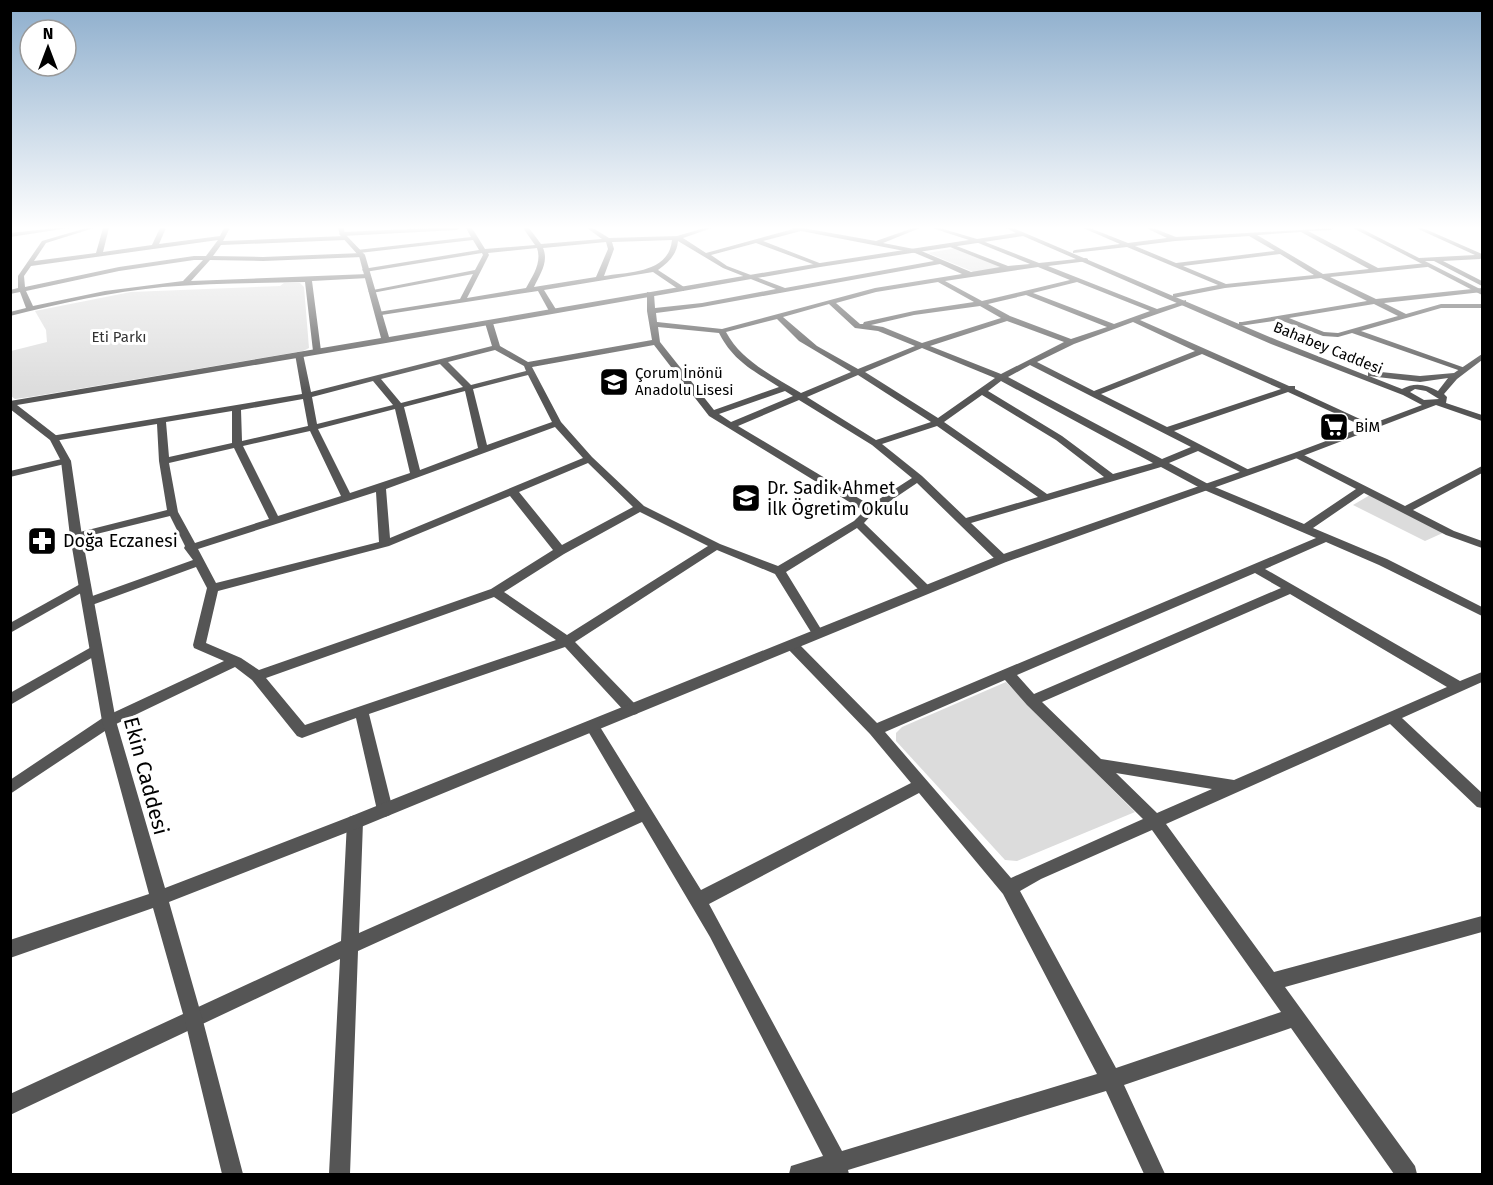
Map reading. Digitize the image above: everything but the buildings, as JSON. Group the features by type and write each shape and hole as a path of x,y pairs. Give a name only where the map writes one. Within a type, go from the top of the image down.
{"street":[{"path":"22,283 30,309"},
{"path":"10,292 52,283"},
{"path":"10,314 113,291 213,283"},
{"path":"308,283 317,351"},
{"path":"369,283 386,341"},
{"path":"372,291 413,283"},
{"path":"462,301 472,283"},
{"path":"529,290 532,283"},
{"path":"378,314 570,283"},
{"path":"673,283 681,289"},
{"path":"13,409 300,354 718,283"},
{"path":"766,283 784,290"},
{"path":"651,311 702,305 820,283"},
{"path":"655,324 722,331 780,318 875,290 924,283"},
{"path":"945,283 1007,318 1071,342"},
{"path":"858,326 914,313 979,304 1063,283"},
{"path":"1085,283 1156,311"},
{"name":"Bahabey Caddesi","path":"1139,283 1183,303 1410,390"},
{"name":"Bahabey Caddesi","path":"1147,283 1242,324 1410,390"},
{"path":"1219,283 1225,286"},
{"path":"1176,296 1248,283"},
{"path":"1336,283 1403,315"},
{"path":"540,288 553,311"},
{"path":"1242,324 1372,302 1481,289"},
{"path":"1025,292 1112,326"},
{"path":"650,294 656,342 712,414 870,510"},
{"path":"831,302 858,326 880,329 1001,377 1159,464 1206,487 1383,562 1482,612"},
{"path":"874,443 939,422 1001,377 1071,342 1183,303"},
{"path":"1282,318 1323,334 1353,331 1441,306 1482,306"},
{"path":"780,318 802,342 860,372 939,422 1046,498"},
{"path":"731,425 921,345 1007,318"},
{"path":"1132,319 1292,388 1370,426"},
{"path":"489,323 496,348 529,369 557,423 589,459 640,508 716,546 779,571 818,634"},
{"path":"722,331 728,343 742,360 874,443 918,478 1002,559"},
{"path":"1353,331 1464,369"},
{"path":"164,462 313,428 529,369 656,342"},
{"path":"54,438 306,396 496,348"},
{"path":"1096,393 1204,350"},
{"path":"300,354 313,428 347,498"},
{"path":"10,948 157,899 355,822 1002,559 1297,455 1438,399 1455,376 1482,356"},
{"path":"443,362 468,387 483,449"},
{"path":"1030,362 1096,393 1248,472"},
{"path":"1360,371 1406,379 1455,376"},
{"path":"1410,390 1455,376"},
{"path":"376,379 399,406 416,475"},
{"path":"712,414 788,387"},
{"path":"1168,430 1292,388"},
{"path":"1410,390 1482,412"},
{"path":"1410,390 1482,418"},
{"path":"1393,417 1407,401 1410,390"},
{"path":"982,391 1059,438 1112,478"},
{"name":"Ekin Caddesi","path":"13,409 54,438 66,461 84,586 109,721 157,899 194,1021 232,1174"},
{"path":"237,409 237,445 275,520"},
{"path":"161,420 164,462 173,512 213,588 199,645 236,661 257,675 302,732 567,641 716,546"},
{"path":"190,548 381,487 557,423"},
{"path":"963,522 1159,464 1199,447"},
{"path":"1297,455 1450,533 1482,545"},
{"path":"213,588 385,544 589,459"},
{"path":"10,474 66,461"},
{"path":"1406,510 1482,469"},
{"path":"779,571 858,523 870,510 918,478"},
{"path":"381,487 385,544"},
{"path":"1304,529 1364,489"},
{"path":"513,492 560,551"},
{"path":"257,675 495,592 560,551 640,508"},
{"path":"76,536 173,512"},
{"path":"858,523 925,589"},
{"path":"875,730 1326,538"},
{"path":"88,602 199,562"},
{"path":"1255,568 1459,687"},
{"path":"10,629 84,586"},
{"path":"1032,701 1290,590"},
{"path":"495,592 567,641 632,710"},
{"path":"792,645 875,730 1009,888 1111,1080 1155,1174"},
{"path":"10,700 95,650"},
{"path":"10,788 109,721 236,661"},
{"path":"1007,673 1032,701 1156,822 1407,1174"},
{"path":"1009,888 1035,874 1482,677"},
{"path":"361,711 384,810"},
{"path":"1392,717 1482,802"},
{"path":"592,726 697,901 831,1150 837,1169"},
{"path":"1096,764 1236,786"},
{"path":"697,901 921,785"},
{"path":"10,1105 194,1021 351,945 644,814"},
{"path":"340,1174 355,822"},
{"path":"1270,982 1482,924"},
{"path":"799,1174 837,1169 1111,1080 1295,1017"}],"green space":[{"name":"Eti Parkı","path":"284,283 300,283 304,287 309,348 303,351 30,397 15,399 11,396 11,351 47,342 46,330 35,311 131,292 280,286"},
{"path":"1370,495 1445,532 1425,541 1353,505"},
{"path":"1006,682 1135,812 1017,861 1005,860 896,741 896,733 902,727"}],"place":[{"name":"Çorum İnönü Anadolu Lisesi","path":"614,382"},
{"name":"BİM","path":"1334,427"},
{"name":"Dr. Sadik Ahmet İlk Ögretim Okulu","path":"746,498"},
{"name":"Doğa Eczanesi","path":"42,541"}]}
